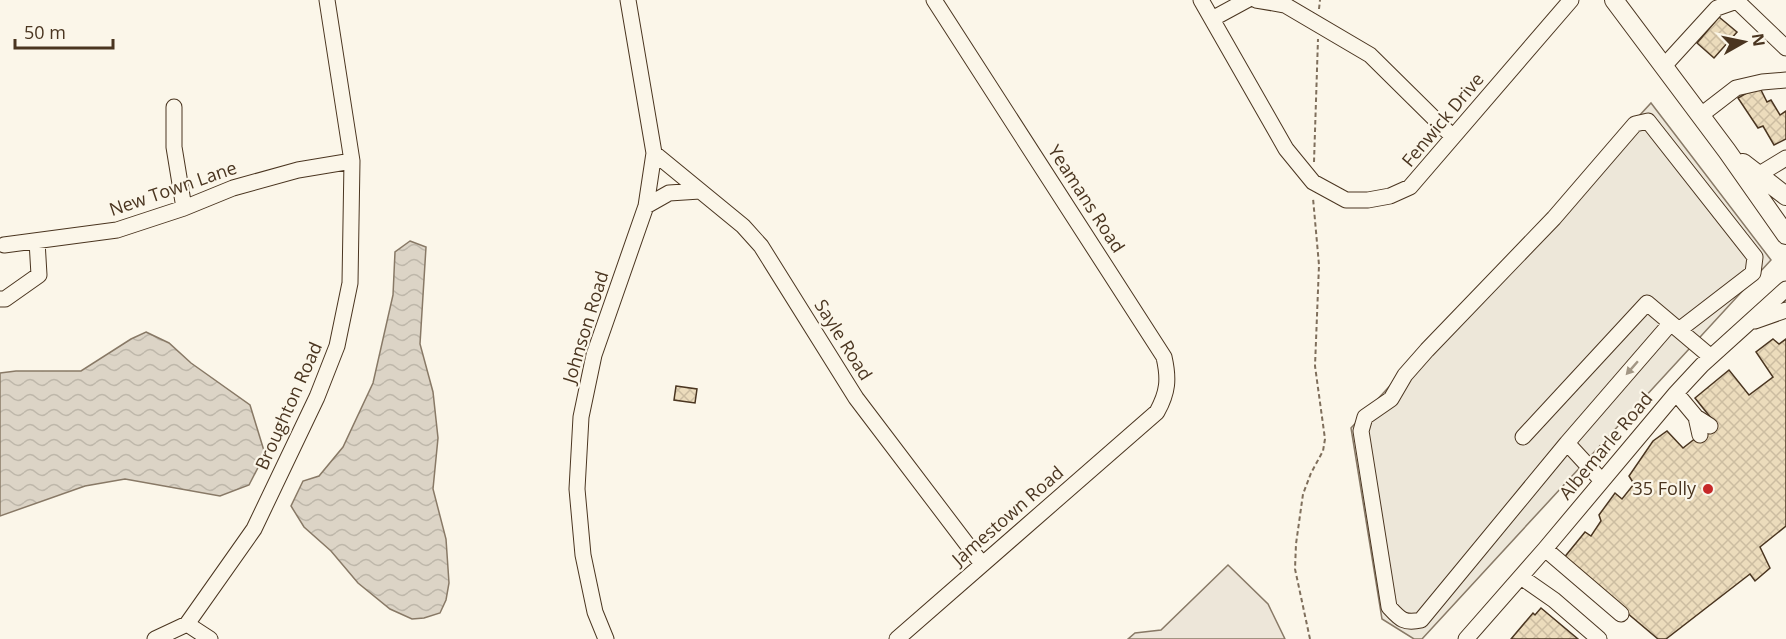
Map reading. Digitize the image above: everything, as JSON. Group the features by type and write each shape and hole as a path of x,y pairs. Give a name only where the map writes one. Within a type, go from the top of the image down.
{"main road":[{"path":"1614,0 1701,115 1786,235"},
{"path":"1727,151 1786,196"}],"street":[{"name":"Broughton Road","path":"155,639 187,624 254,529 317,397 337,346 350,283 352,161 327,0"},
{"name":"Johnson Road","path":"606,639 595,612 583,555 577,489 581,417 594,355 646,206 654,153 628,0"},
{"name":"Yeamans Road","path":"934,0 1164,357 1168,373 1165,397 1157,412 1144,423"},
{"name":"Fenwick Drive","path":"1201,0 1286,149 1313,182 1346,200 1368,200 1390,196 1410,187 1571,0"},
{"path":"1212,19 1246,0"},
{"path":"1256,0 1285,5 1370,55 1453,137"},
{"path":"1664,66 1718,8 1737,1 1786,48"},
{"path":"1701,115 1736,87 1786,80"},
{"path":"174,107 174,147 184,208"},
{"path":"1648,122 1755,257 1753,273 1675,327 1567,443 1421,620 1410,623 1399,618 1389,607 1361,431 1365,417 1391,399 1405,375 1426,350 1554,218 1635,124 1648,122"},
{"name":"Sayle Road","path":"654,153 743,226 761,246 856,398 982,564"},
{"path":"1758,175 1786,158"},
{"name":"New Town Lane","path":"4,245 117,230 184,208 233,188 298,170 352,161"},
{"path":"646,206 669,193 700,191"},
{"path":"0,298 4,299 39,275 37,241"},
{"name":"Albemarle Road","path":"1466,639 1676,393 1711,357 1786,289"},
{"path":"1523,437 1647,303 1711,357"},
{"path":"1747,324 1786,310"},
{"path":"1676,393 1705,430"},
{"name":"Jamestown Road","path":"897,639 1144,423"},
{"path":"1567,443 1602,481"},
{"path":"1545,549 1621,614"},
{"path":"1521,577 1554,600 1599,639"},
{"path":"187,624 210,639"}],"path":[{"path":"1310,639 1295,569 1296,544 1304,494 1311,473 1323,451 1325,439 1315,366 1319,265 1312,204 1320,0"}],"shaded area":[{"path":"1651,103 1771,260 1422,639 1414,639 1382,619 1351,428"},
{"path":"1228,565 1268,604 1285,639 1128,639 1135,633 1161,630"}],"water":[{"path":"410,241 426,247 420,344 433,392 438,438 433,489 446,539 449,583 446,600 440,613 412,619 390,609 358,583 331,551 304,527 291,506 303,481 319,476 343,447 373,383 393,295 395,252"},
{"path":"146,332 169,343 191,363 250,405 265,454 249,485 220,496 125,479 85,486 0,516 0,373 81,371"}],"building":[{"path":"1719,17 1737,32 1714,58 1697,43"},
{"path":"1759,86 1767,102 1771,100 1780,115 1786,111 1786,139 1774,145 1763,126 1758,128 1738,98"},
{"name":"35 Folly","path":"1773,339 1779,344 1786,339 1786,526 1760,547 1770,568 1755,581 1750,574 1666,639 1658,639 1563,559 1585,532 1591,536 1601,521 1599,515 1615,493 1622,499 1634,484 1629,476 1653,441 1667,431 1683,448 1715,423 1695,398 1729,370 1749,395 1773,377 1756,352"},
{"path":"676,386 697,389 695,403 674,400"},
{"path":"1541,608 1578,639 1511,639 1533,613 1535,615"}],"place":[{"name":"35 Folly","path":"1708,489"}]}
